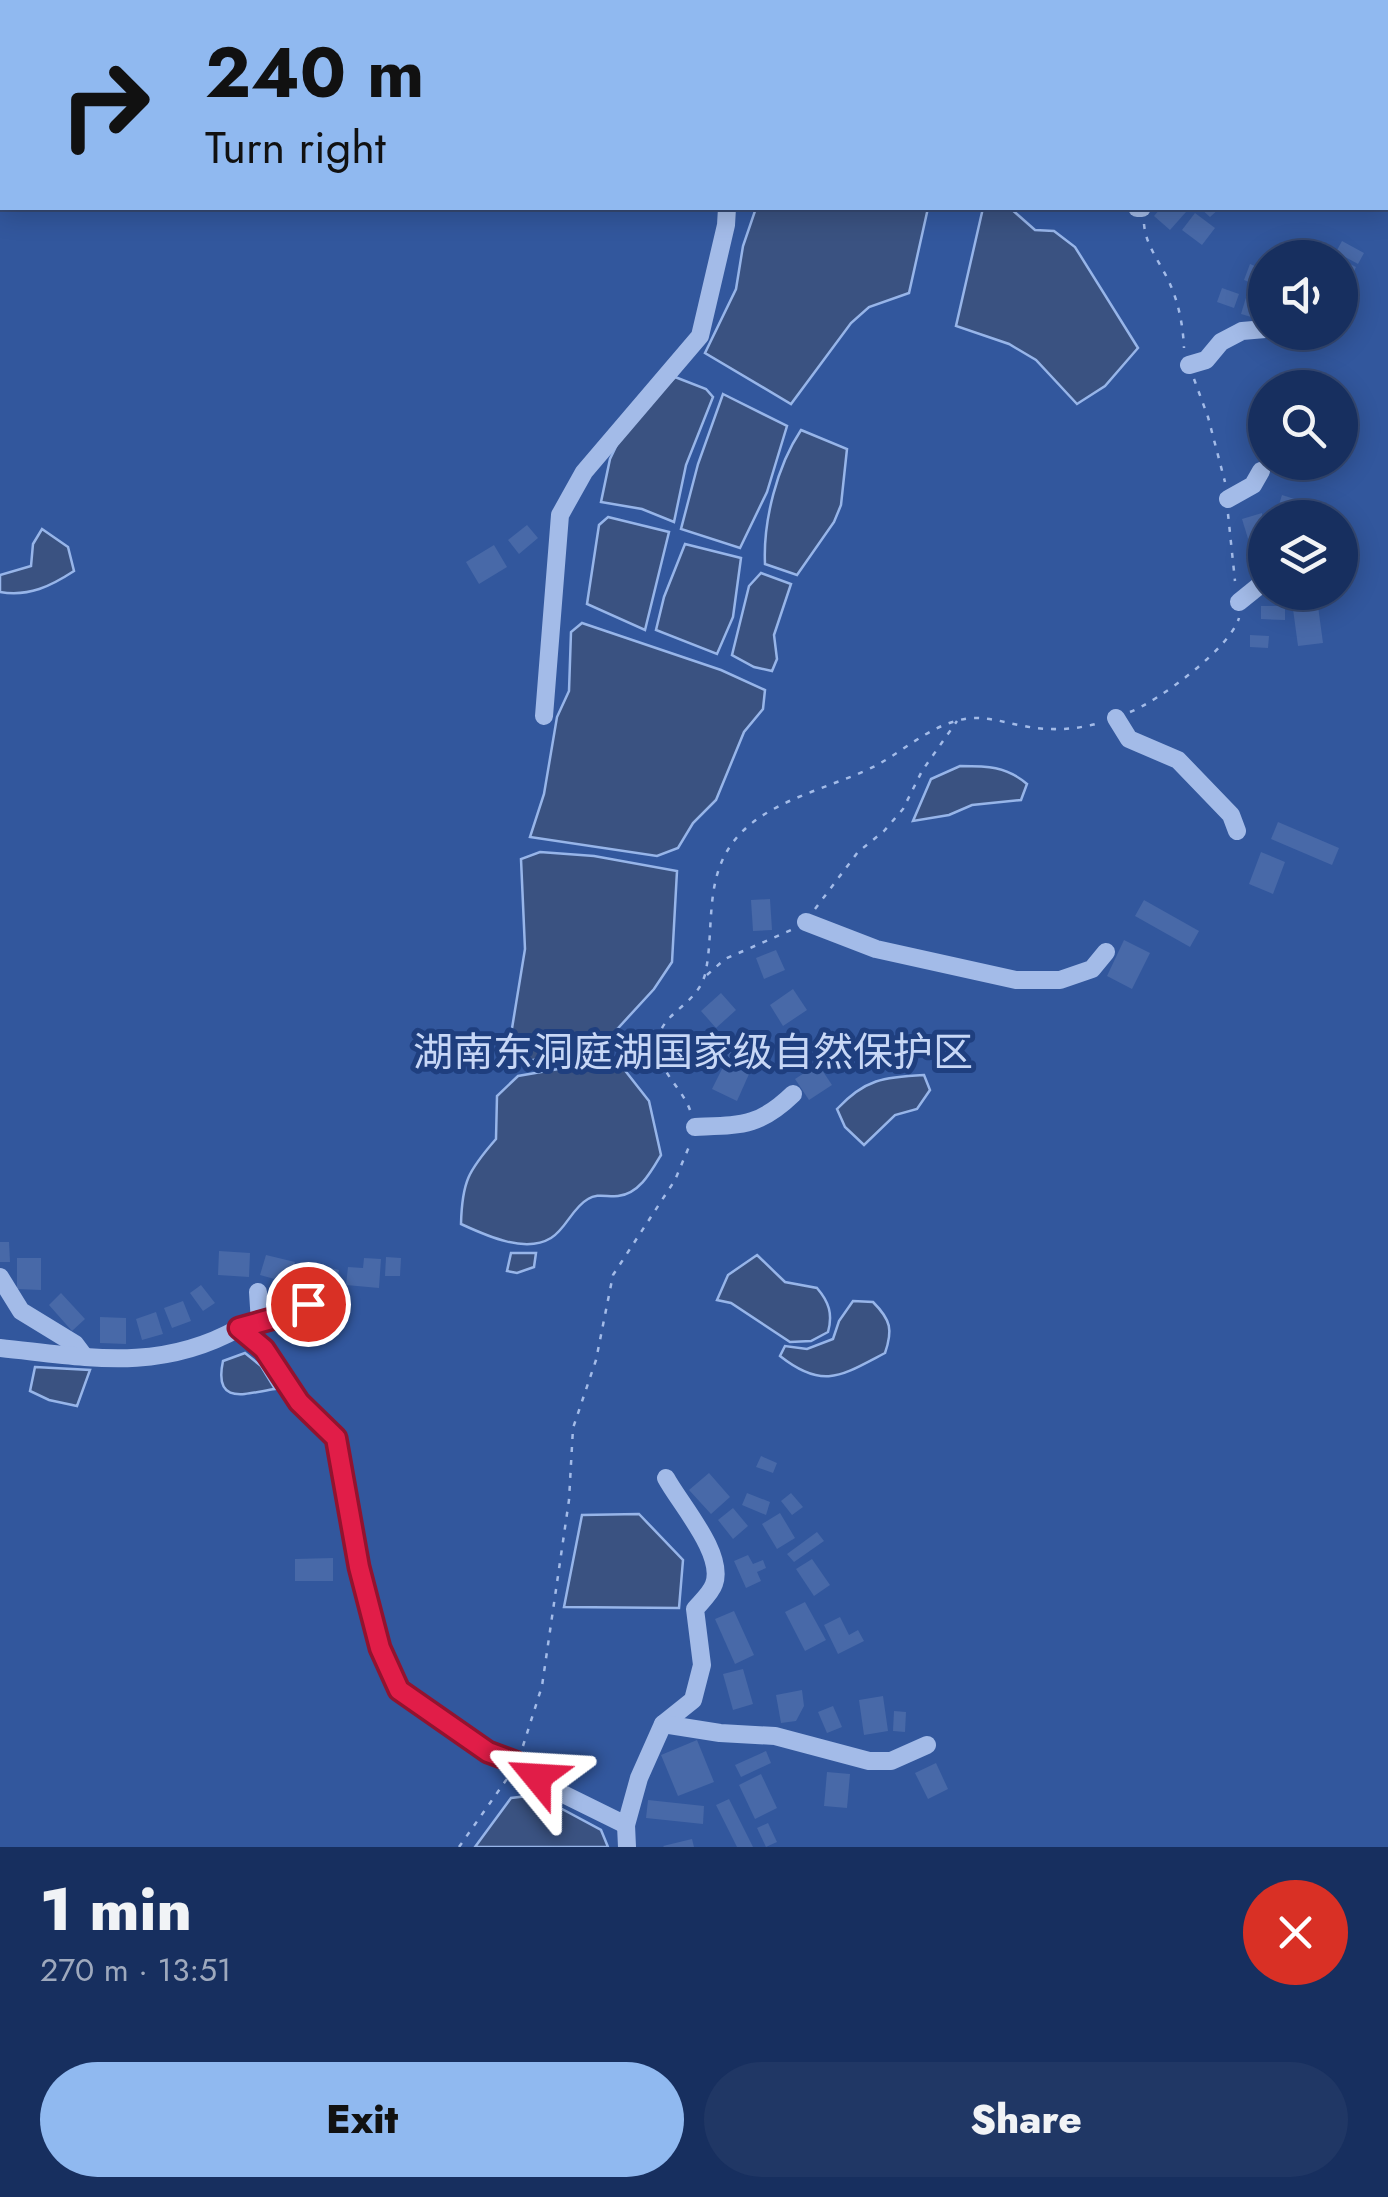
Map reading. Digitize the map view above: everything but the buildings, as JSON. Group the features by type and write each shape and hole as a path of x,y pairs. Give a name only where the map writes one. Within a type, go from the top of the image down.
{"street":[{"path":"544,716 560,515 584,472 700,336 727,210"},
{"path":"1189,364 1206,360 1221,342 1248,331"},
{"path":"1228,499 1261,482"},
{"path":"1239,602 1248,594"},
{"path":"1116,718 1129,739 1178,760 1231,814 1238,831"},
{"path":"806,922 876,949 1016,980 1060,980 1092,969 1106,952"},
{"path":"695,1126 734,1126 770,1116 793,1094"},
{"path":"0,1277 21,1311 75,1344 84,1356"},
{"path":"0,1348 160,1358 210,1344 239,1328 260,1324 308,1304 310,1289"},
{"path":"258,1292 260,1324"},
{"path":"239,1328 264,1349 299,1402 336,1438 359,1567 380,1648 399,1690 488,1752 515,1762 559,1792 626,1825"},
{"path":"628,1847 626,1825 639,1778 664,1724 693,1700 702,1665 695,1610 714,1587 716,1576 708,1539 682,1508 666,1478"},
{"path":"664,1724 720,1734 775,1736 868,1761 891,1762 927,1745"}],"path":[{"path":"706,976 712,892 732,843 749,826 791,800 856,775 935,728 958,720 994,719 1062,730 1116,718 1142,707 1236,630 1241,613 1230,557 1228,499 1170,282 1145,234 1140,210"},
{"path":"459,1847 506,1782 526,1740 542,1686 569,1500 573,1428 596,1360 613,1275 676,1180 695,1126 688,1104 662,1064 656,1041 662,1023 695,996 706,976 737,952 806,922 858,852 903,809 922,772 958,720"}],"green space":[{"name":"湖南东洞庭湖国家级自然保护区","path":"0,210 1388,210 1388,1847 0,1847"}],"shaded area":[{"path":"755,210 928,210 909,293 869,307 851,323 791,404 705,353 736,289 743,246"},
{"path":"983,210 1012,210 1035,230 1054,231 1075,247 1138,348 1105,386 1077,404 1036,360 1009,344 956,326"},
{"path":"675,377 706,389 713,397 686,465 674,522 642,509 601,502 610,459 623,432"},
{"path":"723,394 787,426 767,492 740,548 681,529 698,464"},
{"path":"801,430 847,449 841,505 834,522 797,575 765,564 765,547 779,477"},
{"path":"608,517 669,532 645,630 587,604 599,525"},
{"path":"42,529 68,547 74,571 39,589 0,592 0,575 31,566 33,544"},
{"path":"685,544 741,558 733,617 717,654 656,630"},
{"path":"761,573 791,584 774,635 777,659 772,671 732,655 749,586"},
{"path":"582,623 721,670 765,690 763,709 744,732 716,800 693,823 678,848 657,856 530,837 544,794 557,717 569,691 571,632"},
{"path":"960,766 1004,770 1027,784 1021,800 972,805 949,815 913,821 931,779"},
{"path":"540,852 594,856 677,871 672,962 654,989 594,1049 506,1065 525,949 521,859"},
{"path":"616,1059 649,1101 661,1155 644,1181 625,1194 588,1199 556,1234 541,1242 517,1244 461,1224 468,1178 496,1139 497,1096 518,1076"},
{"path":"924,1075 930,1090 917,1109 895,1115 864,1145 845,1127 837,1109 857,1091 886,1079"},
{"path":"511,1253 536,1253 534,1267 517,1273 507,1271"},
{"path":"757,1255 785,1282 817,1288 829,1308 828,1332 811,1341 790,1342 731,1303 717,1300 728,1275"},
{"path":"853,1301 873,1302 884,1314 889,1326 885,1353 832,1376 808,1373 780,1356 785,1346 807,1349 833,1339 839,1321"},
{"path":"245,1353 261,1366 275,1389 235,1394 223,1385 223,1361"},
{"path":"35,1367 90,1370 77,1406 30,1391"},
{"path":"639,1514 683,1560 679,1608 564,1607 582,1515"},
{"path":"536,1795 601,1830 608,1847 475,1847 511,1798"}],"route":[{"path":"308,1304 289,1314 239,1328 264,1349 299,1402 336,1438 359,1567 380,1648 399,1690 488,1752 515,1762 537,1777"}]}
